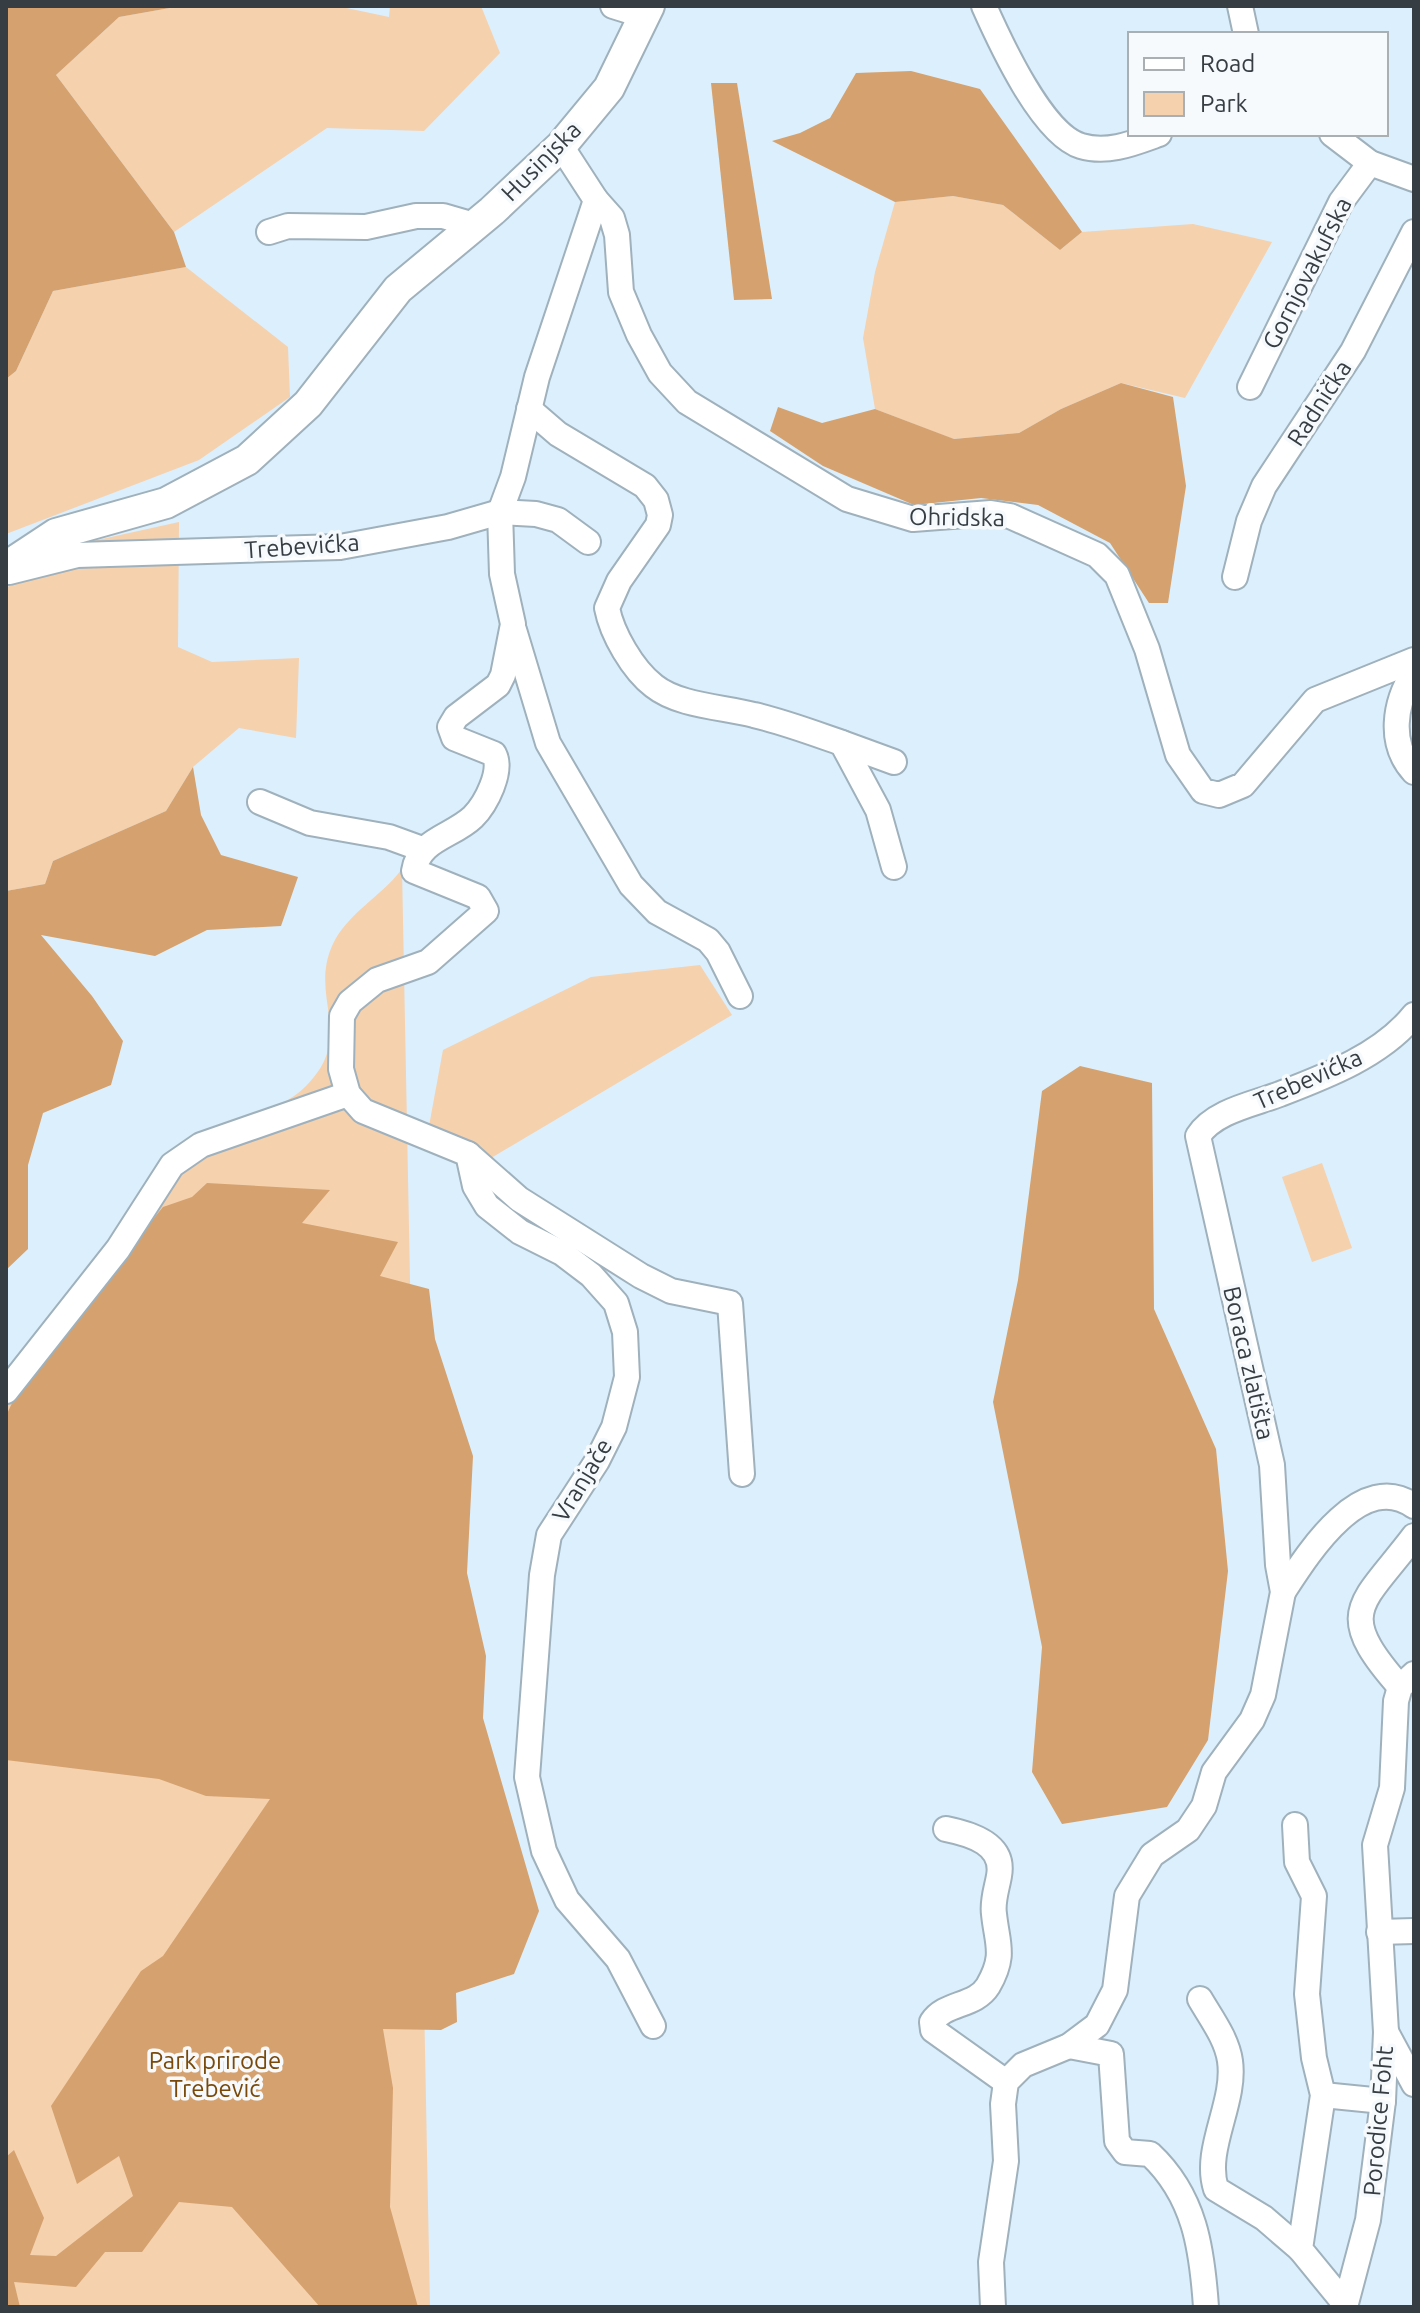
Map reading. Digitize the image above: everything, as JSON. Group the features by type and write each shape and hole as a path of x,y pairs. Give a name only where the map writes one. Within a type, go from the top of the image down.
{"main road":[{"name":"Husinjska","path":"6,570 56,534 166,503 247,460 308,404 398,289 561,146 609,88 647,11"}],"street":[{"path":"613,6 647,11"},
{"path":"984,6 1025,87 1059,131 1079,145 1101,149 1116,148 1153,136"},
{"path":"1240,6 1246,32"},
{"path":"1335,136 1370,163 1414,179"},
{"name":"Ohridska","path":"561,146 614,226 621,292 639,335 660,373 687,402 847,499 913,519 991,513 1010,516 1097,555 1117,575 1147,649 1178,755 1203,791 1219,795 1243,785 1315,700 1414,660"},
{"name":"Gornjovakufska","path":"1250,387 1341,202 1370,163"},
{"path":"596,200 529,409 513,477 500,512 502,574 513,624 548,743 631,885 657,912 708,940 718,952 740,996"},
{"path":"269,232 288,226 366,227 416,216 443,216 474,225"},
{"name":"Radnička","path":"1235,577 1249,521 1264,486 1353,351 1414,232"},
{"path":"529,409 558,434 645,486 656,500 660,515 658,525 619,581 607,608 622,646 655,687 842,743 894,762"},
{"name":"Trebevićka","path":"6,570 77,555 340,547 448,527 500,512 536,514 558,520 588,542"},
{"path":"513,624 498,685 456,717 450,727 454,738 494,754 498,770 473,816 422,849 414,871 478,897 486,911 428,962 377,980 350,1002 342,1016 341,1069 348,1094 363,1111 468,1154 519,1199 641,1276 671,1291 730,1303 742,1474"},
{"path":"1414,672 1400,706 1396,732 1401,754 1414,772"},
{"path":"842,743 878,810 894,867"},
{"path":"260,802 310,823 389,837 422,849"},
{"name":"Trebevićka","path":"1198,1136 1216,1118 1343,1067 1382,1045 1414,1015"},
{"path":"6,1391 118,1249 172,1165 201,1145 348,1094"},
{"name":"Boraca zlatišta","path":"1006,2082 1023,2065 1069,2046 1097,2025 1115,1990 1127,1896 1152,1855 1188,1830 1204,1806 1214,1772 1252,1720 1263,1695 1283,1592 1278,1565 1272,1465 1198,1136"},
{"name":"Vranjače","path":"468,1154 475,1186 487,1206 591,1275 616,1303 625,1332 627,1377 614,1427 597,1461 549,1535 542,1575 527,1777 544,1851 567,1900 618,1959 653,2026"},
{"name":"Boraca zlatišta","path":"1283,1592 1315,1542 1355,1506 1391,1496 1414,1506"},
{"path":"1407,1680 1368,1649 1358,1616 1364,1598 1414,1536"},
{"name":"Porodice Foht","path":"1345,2306 1368,2220 1383,2101 1386,2032 1375,1845 1392,1788 1396,1701 1407,1680"},
{"path":"1295,1825 1297,1862 1314,1896 1307,1994 1314,2058 1323,2095 1300,2249"},
{"path":"946,1829 965,1833 991,1846 1000,1862 994,1914 1000,1950 987,1987 978,1997 937,2014 932,2022 933,2030 1006,2082 1003,2104 1006,2161 991,2262 993,2307"},
{"path":"1379,1932 1414,1931"},
{"path":"1200,1999 1223,2039 1230,2061 1228,2095 1212,2166 1216,2189 1264,2218 1300,2249 1345,2306"},
{"path":"1386,2032 1414,2084"},
{"path":"1069,2046 1111,2054 1120,2148 1150,2154 1184,2195 1198,2236 1206,2307"},
{"path":"1323,2095 1383,2101"},
{"path":"1173,2181 1212,2166"}],"green space":[{"path":"6,6 181,6 119,17 56,75 174,232 186,267 53,291 16,371 6,379"},
{"path":"181,6 337,6 389,17 390,6 481,6 500,53 424,131 327,128 174,232 56,75 119,17"},
{"path":"911,71 980,89 1082,232 1060,250 1003,205 953,196 895,202 772,141 800,133 830,118 856,73"},
{"path":"711,83 737,83 772,299 734,300"},
{"path":"953,196 1003,205 1060,250 1082,232 1193,224 1272,242 1185,398 1121,383 1061,409 1019,433 953,439 875,409 863,338 875,272 895,202"},
{"path":"186,267 288,347 290,397 199,460 6,534 6,379 16,371 53,291"},
{"path":"1121,383 1173,397 1186,486 1168,603 1149,603 1110,543 1038,505 981,498 914,505 823,466 770,431 778,407 822,423 875,409 954,439 1019,433 1061,409"},
{"path":"179,522 178,647 212,662 299,658 296,738 239,728 193,767 166,811 53,861 45,884 6,891 6,588 75,545"},
{"path":"193,767 201,815 221,855 298,877 281,926 207,930 155,956 41,935 92,996 123,1041 111,1085 43,1113 28,1165 28,1249 6,1270 6,891 45,884 53,861 166,811"},
{"name":"Park prirode Trebević","path":"402,869 430,2307 6,2307 6,1372 102,1260 169,1153 201,1133 291,1098 321,1068 330,1034 325,983 332,946 346,924"},
{"path":"700,965 732,1015 491,1158 429,1126 443,1050 591,977"},
{"path":"1080,1066 1152,1083 1154,1309 1216,1449 1228,1571 1208,1740 1167,1807 1062,1824 1032,1772 1042,1647 993,1402 1018,1280 1042,1091"},
{"path":"1322,1163 1352,1248 1312,1262 1282,1177"},
{"name":"Park prirode Trebević","path":"207,1183 330,1190 302,1223 398,1242 380,1276 429,1289 435,1339 473,1456 467,1573 486,1656 483,1718 539,1911 514,1974 456,1993 457,2022 441,2030 383,2029 393,2088 390,2207 418,2307 320,2307 232,2207 179,2202 142,2252 105,2252 76,2287 14,2282 20,2307 6,2307 6,2157 14,2150 44,2218 30,2255 56,2256 133,2196 119,2156 77,2184 51,2106 141,1971 163,1956 270,1799 206,1796 159,1779 6,1760 6,1416 25,1375 163,1207 192,1197"}]}
